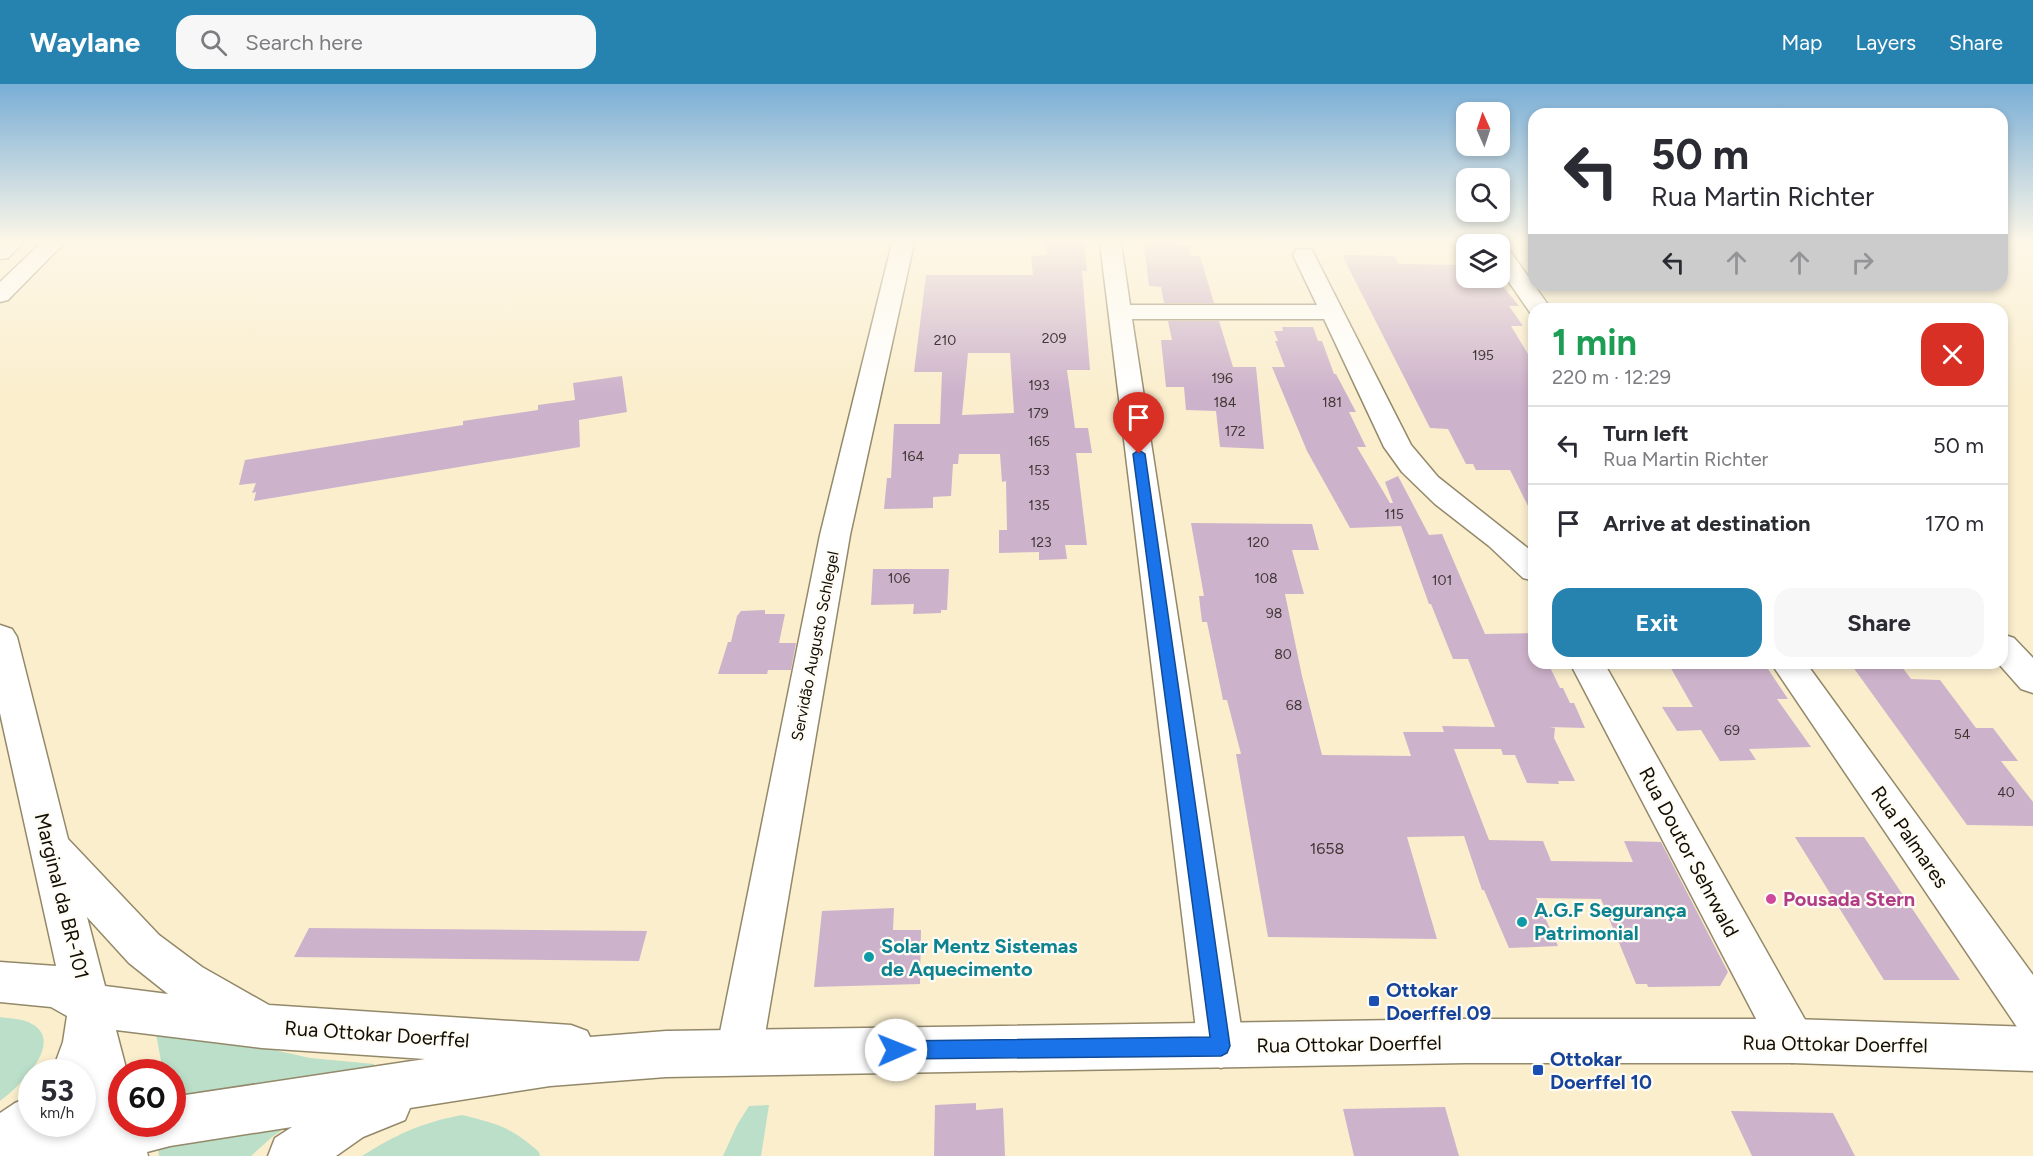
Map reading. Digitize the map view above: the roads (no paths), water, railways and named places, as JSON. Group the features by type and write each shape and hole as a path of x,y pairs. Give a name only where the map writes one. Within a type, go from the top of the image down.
{"main road":[{"name":"Servidão Augusto Schlegel","path":"738,1052 835,535 891,293"},
{"path":"1117,293 1221,1046"},
{"path":"1323,293 1398,447 1411,467 1443,497 1509,546 1528,565"},
{"path":"1119,312 1333,312"},
{"name":"Marginal da BR-101","path":"0,637 89,1005 108,1060"},
{"path":"2008,653 2033,680"},
{"name":"Rua Doutor Sehrwald","path":"1590,669 1792,1041"},
{"name":"Rua Palmares","path":"1792,669 2033,1012"},
{"path":"50,846 144,949 186,981 262,1026"},
{"path":"0,982 57,987 89,1005 86,1042 80,1059"},
{"name":"Rua Ottokar Doerffel","path":"89,1005 262,1026 666,1054"},
{"name":"Rua Ottokar Doerffel","path":"186,1120 550,1064 666,1054 1466,1041 1792,1041 2033,1049"},
{"path":"293,1156 347,1119 453,1079"},
{"path":"0,1142 18,1130"},
{"path":"0,1154 135,1137"}],"place":[{"name":"Pousada Stern","path":"1771,899"},
{"name":"A.G.F Segurança Patrimonial","path":"1522,922"},
{"name":"Solar Mentz Sistemas de Aquecimento","path":"869,957"},
{"name":"Ottokar Doerffel 09","path":"1374,1001"},
{"name":"Ottokar Doerffel 10","path":"1538,1070"}]}
